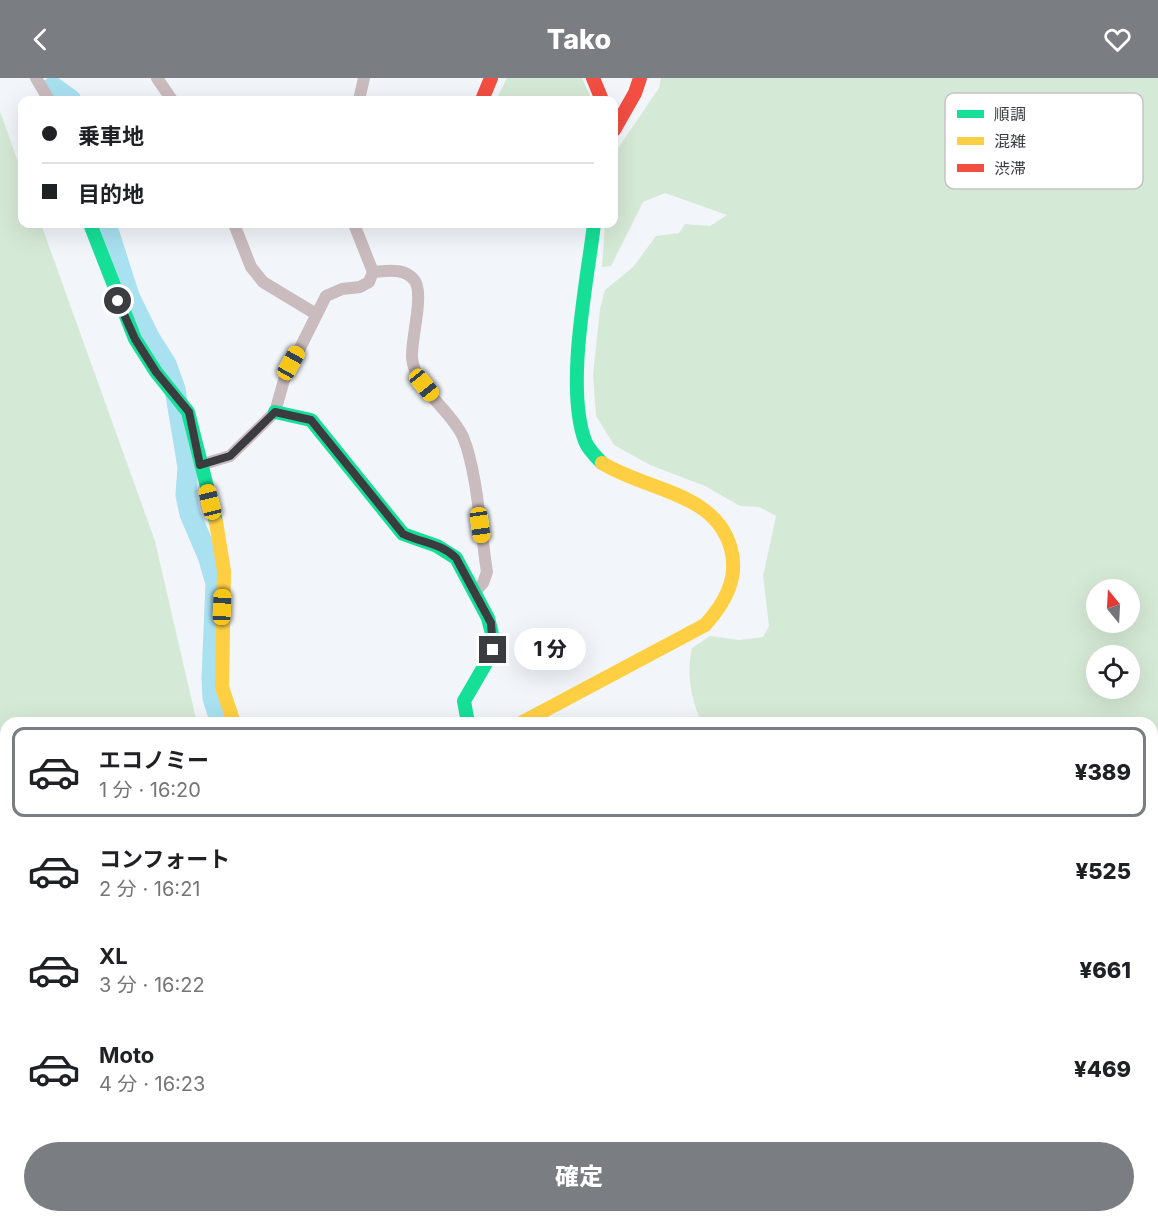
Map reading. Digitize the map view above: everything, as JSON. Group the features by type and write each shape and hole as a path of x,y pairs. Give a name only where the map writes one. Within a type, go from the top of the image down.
{"main road":[{"path":"484,96 491,78"},
{"path":"593,78 600,96"},
{"path":"618,124 640,78"},
{"path":"91,228 118,301 135,339 156,372 189,412 200,465 221,541 224,571 222,687 232,717"},
{"path":"532,717 705,625 726,598 731,587 734,569 733,549 726,532 711,513 674,493 624,475 602,463 586,446 578,423 578,387 594,228"},
{"path":"275,412 311,420 403,534 448,550 456,558 491,623 494,637 493,650 464,701 467,717"}],"street":[{"path":"36,78 47,96"},
{"path":"157,78 169,96"},
{"path":"360,96 364,78"},
{"path":"236,228 251,267 263,282 316,314"},
{"path":"200,465 230,456 275,412 284,380 326,296 342,289 360,287 369,282 373,273 356,228"},
{"path":"373,273 398,270 415,281 418,292 412,337 412,359 416,372 453,419 462,435 469,458 487,572 483,583 474,593"}],"green space":[{"path":"507,78 582,78 590,96 498,96"},
{"path":"661,78 1158,78 1158,717 699,717 690,686 689,668 692,648 710,636 739,640 763,637 769,626 763,576 776,516 759,507 740,506 705,486 650,465 614,445 596,416 593,375 600,309 605,290 633,267 656,236 679,233 685,224 710,226 727,215 665,193 643,202 611,266 602,267 605,228 618,228 618,148 659,88"},
{"path":"0,111 18,162 18,228 42,228 155,541 196,717 0,717"}],"waterway":[{"path":"43,82 53,87 56,78"},
{"path":"53,87 65,96"},
{"path":"107,228 129,296 149,337 166,364 175,389 188,467 186,495 190,514 208,556 216,583 212,678 213,698 219,717"}],"traffic: fast":[{"path":"92,228 135,339 156,372 188,412 216,522"},
{"path":"593,228 579,334 577,392 579,418 585,441 602,463"},
{"path":"275,412 311,420 403,534 437,546 456,558 488,618 494,642 489,658 464,701 467,717"}],"traffic: slow":[{"path":"532,717 705,625 724,600 731,581 733,571 731,549 723,530 711,515 678,495 602,463"},
{"path":"216,522 224,571 222,687 232,717"}],"traffic: jam":[{"path":"484,96 491,78"},
{"path":"593,78 600,96"},
{"path":"618,123 635,93 640,78"}],"route":[{"path":"118,301 135,339 156,372 189,412 200,465 230,456 275,412 311,420 403,534 415,540 435,544 448,550 456,558 491,623 494,637 493,650"}]}
